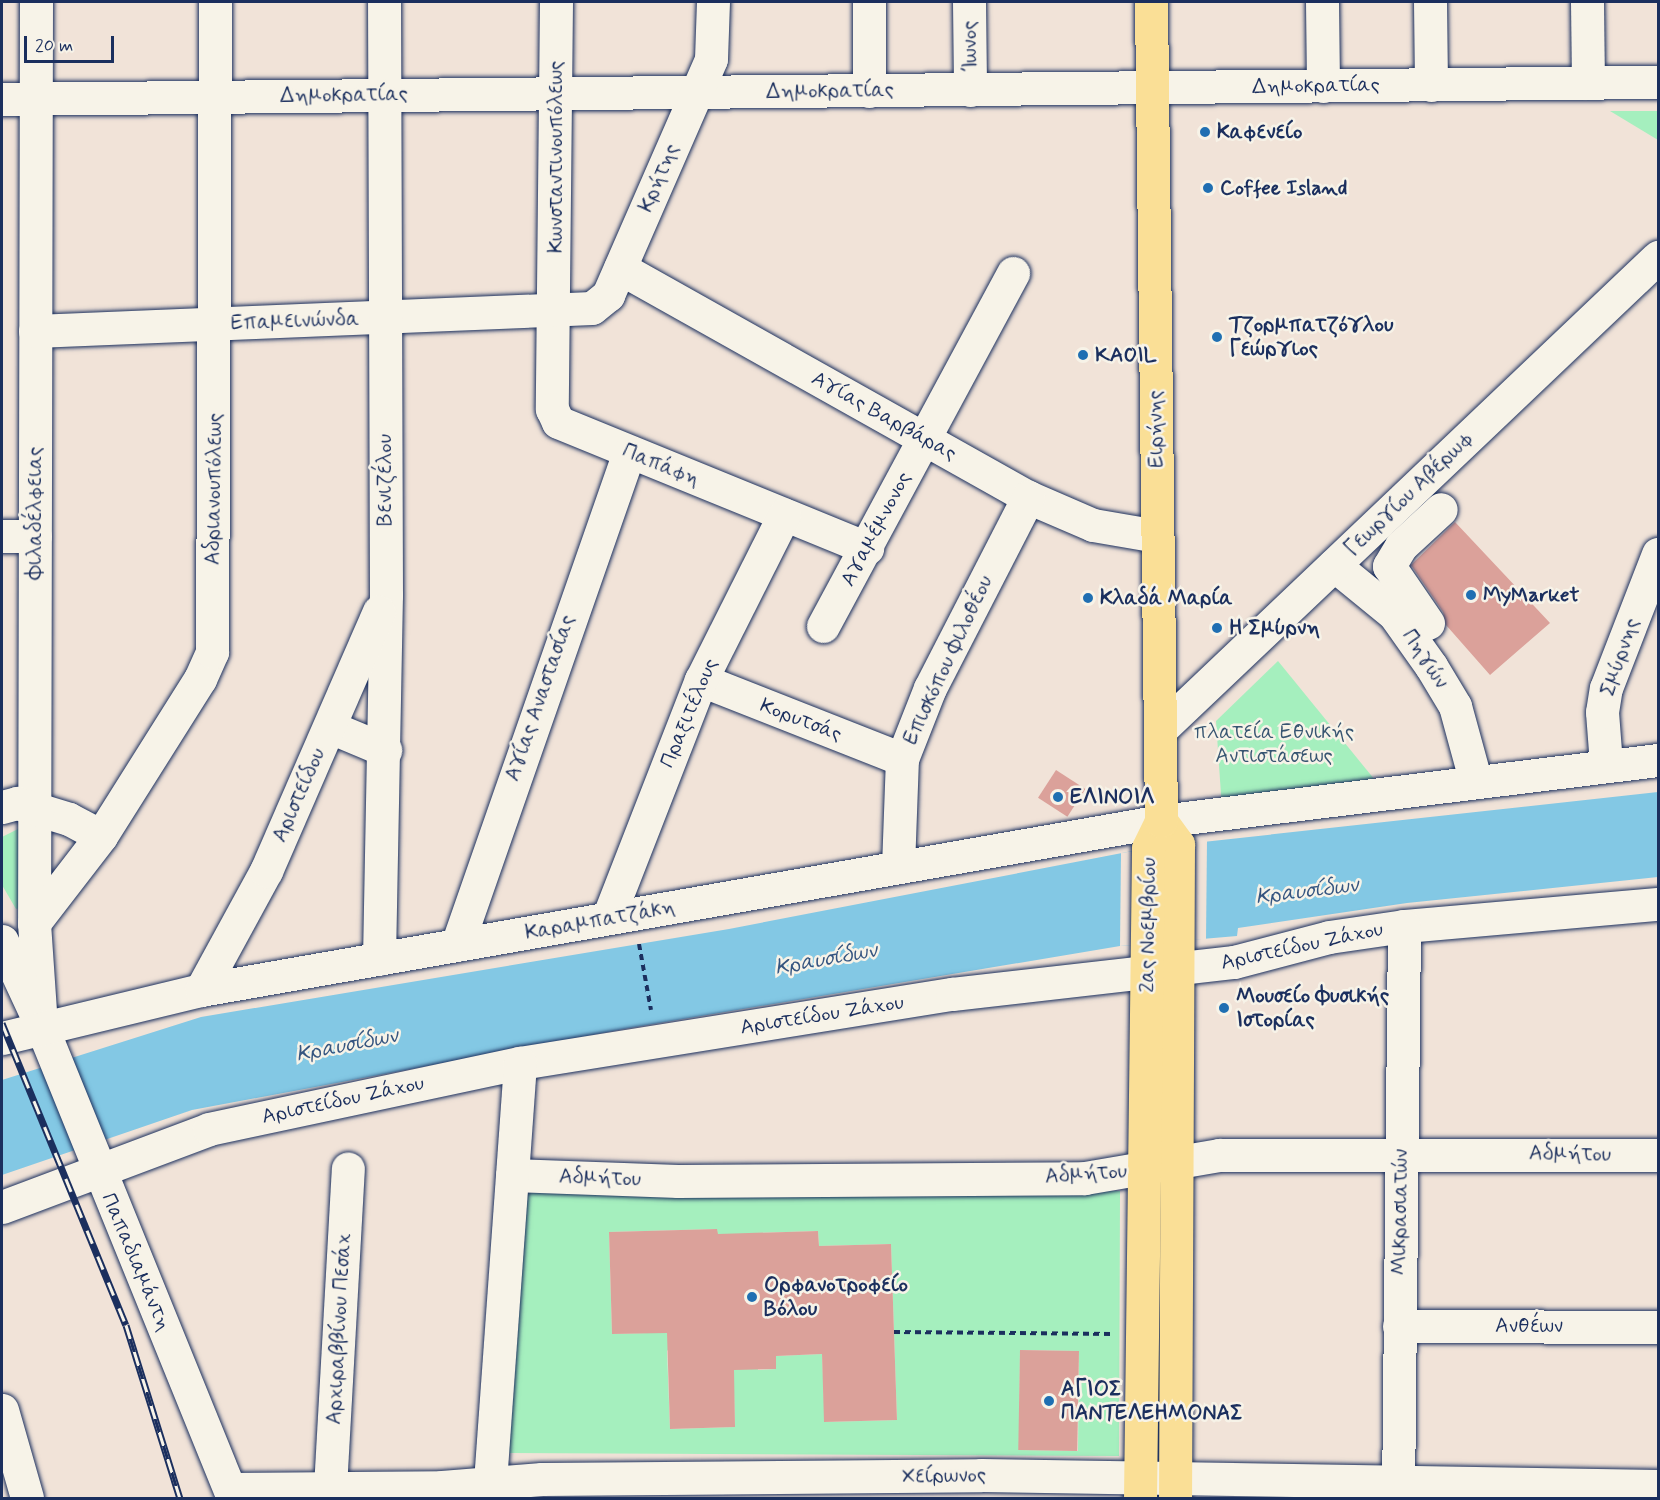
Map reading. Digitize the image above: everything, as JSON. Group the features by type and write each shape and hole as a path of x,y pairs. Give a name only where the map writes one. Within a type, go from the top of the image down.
{"main road":[{"name":"Ειρήνης","path":"1150,2 1162,838"},
{"name":"2ας Νοεμβρίου","path":"1162,838 1162,956 1177,1160 1175,1488"},
{"name":"2ας Νοεμβρίου","path":"1141,1488 1144,1169 1162,956"}],"street":[{"name":"Φιλαδέλφειας","path":"36,2 34,923 44,1035"},
{"name":"Αδριανουπόλεως","path":"34,923 102,836 200,679 212,652 216,325 215,2"},
{"name":"Βενιζέλου","path":"379,958 385,750 386,595 384,2"},
{"name":"Κωνσταντινουπόλεως","path":"555,312 556,2"},
{"name":"Κρήτης","path":"555,312 592,308 603,302 620,268 713,52 713,2"},
{"path":"869,2 869,91"},
{"name":"Ίωνος","path":"969,2 970,90"},
{"path":"1322,2 1323,86"},
{"path":"1430,2 1431,85"},
{"path":"1587,2 1588,83"},
{"name":"Δημοκρατίας","path":"2,99 556,91 869,91 1659,82"},
{"name":"Γεωργίου Αβέρωφ","path":"1160,730 1659,257"},
{"name":"Αγίας Βαρβάρας","path":"620,268 1028,497 1093,525 1157,536"},
{"name":"Αγαμέμνονος","path":"824,626 1013,273"},
{"name":"Επαμεινώνδα","path":"35,331 555,312"},
{"name":"Παπάφη","path":"555,312 552,409 558,422 867,548"},
{"name":"Αγίας Αναστασίας","path":"457,945 629,452"},
{"name":"Επισκόπου Φιλοθέου","path":"898,867 902,759 930,688 1028,497"},
{"path":"1441,509 1401,546 1389,566 1449,650 1455,667 1455,706"},
{"name":"Πραξιτέλους","path":"608,918 700,680 784,514"},
{"path":"2,536 35,536"},
{"name":"Σμύρνης","path":"1606,764 1602,712 1606,688 1659,554"},
{"name":"Πηγών","path":"1334,565 1394,614 1455,706 1475,779"},
{"name":"Αριστείδου","path":"201,990 266,871 386,595"},
{"name":"Κορυτσάς","path":"700,680 902,759"},
{"path":"330,727 385,750"},
{"path":"1475,779 1659,760"},
{"name":"Καραμπατζάκη","path":"2,1038 44,1035 201,990 379,958 898,867 1162,838 1475,779"},
{"path":"2,807 16,804 69,819 102,836"},
{"name":"Αριστείδου Ζάχου","path":"2,1207 92,1160 209,1129 520,1063 952,994 1162,956 1234,962 1329,937 1404,926 1659,904"},
{"name":"Μικρασιατών","path":"1398,1490 1404,926"},
{"path":"2,940 44,1035"},
{"name":"Παπαδιαμάντη","path":"44,1035 92,1160 232,1494"},
{"path":"489,1482 520,1063"},
{"name":"Αδμήτου","path":"512,1175 678,1181 1073,1178 1144,1169 1177,1160 1219,1155 1400,1152 1659,1155"},
{"name":"Αρχιραββίνου Πεσάχ","path":"330,1488 348,1169"},
{"name":"Ανθέων","path":"1399,1326 1659,1327"},
{"path":"2,1410 27,1498"},
{"name":"Χείρωνος","path":"232,1494 489,1482 833,1488 1653,1490"}],"path":[{"path":"638,939 652,1017"},
{"path":"894,1332 1142,1334"}],"green space":[{"path":"1610,111 1658,111 1658,140"},
{"name":"πλατεία Εθνικής Αντιστάσεως","path":"1278,661 1379,785 1222,809 1216,721"},
{"path":"20,828 22,907 16,909 2,885 2,837"},
{"path":"527,1183 665,1191 1120,1191 1119,1456 505,1453","holes":["717,1229 719,1261 755,1233 818,1231 819,1246 891,1244 897,1420 825,1422 822,1354 776,1356 776,1369 758,1370 758,1357 733,1357 735,1427 670,1429 667,1351 683,1332 612,1334 609,1232","1020,1350 1079,1351 1078,1451 1019,1450"]}],"water":[{"name":"Κραυσίδων","path":"1658,792 1658,877 1407,903 1238,928 1237,936 1120,946 624,1029 192,1110 2,1175 2,1080 201,1017 729,929 1148,848"}],"pier":[{"path":"1207,840 1206,939 1120,946 1121,853"}],"building":[{"name":"MyMarket","path":"1455,522 1550,623 1490,675 1446,625 1443,612 1411,565"},
{"path":"1056,770 1085,789 1067,817 1038,798"},
{"name":"Ορφανοτροφείο Βόλου","path":"717,1229 718,1234 818,1231 819,1246 891,1244 897,1420 824,1422 822,1354 776,1356 776,1369 734,1370 735,1427 670,1429 667,1333 612,1334 609,1232"},
{"name":"ΑΓΙΟΣ ΠΑΝΤΕΛΕΗΜΟΝΑΣ","path":"1020,1350 1079,1351 1077,1451 1018,1450"}],"railway":[{"path":"2,1023 126,1325 180,1498"}],"place":[{"name":"Καφενείο","path":"1205,132"},
{"name":"Coffee Island","path":"1208,188"},
{"name":"Τζορμπατζόγλου Γεώργιος","path":"1217,337"},
{"name":"KAOIL","path":"1083,355"},
{"name":"MyMarket","path":"1471,595"},
{"name":"Κλαδά Μαρία","path":"1088,598"},
{"name":"Η Σμύρνη","path":"1217,628"},
{"name":"ΕΛΙΝΟΙΛ","path":"1058,797"},
{"name":"Μουσείο Φυσικής Ιστορίας","path":"1224,1008"},
{"name":"Ορφανοτροφείο Βόλου","path":"752,1297"},
{"name":"ΑΓΙΟΣ ΠΑΝΤΕΛΕΗΜΟΝΑΣ","path":"1049,1401"}]}
